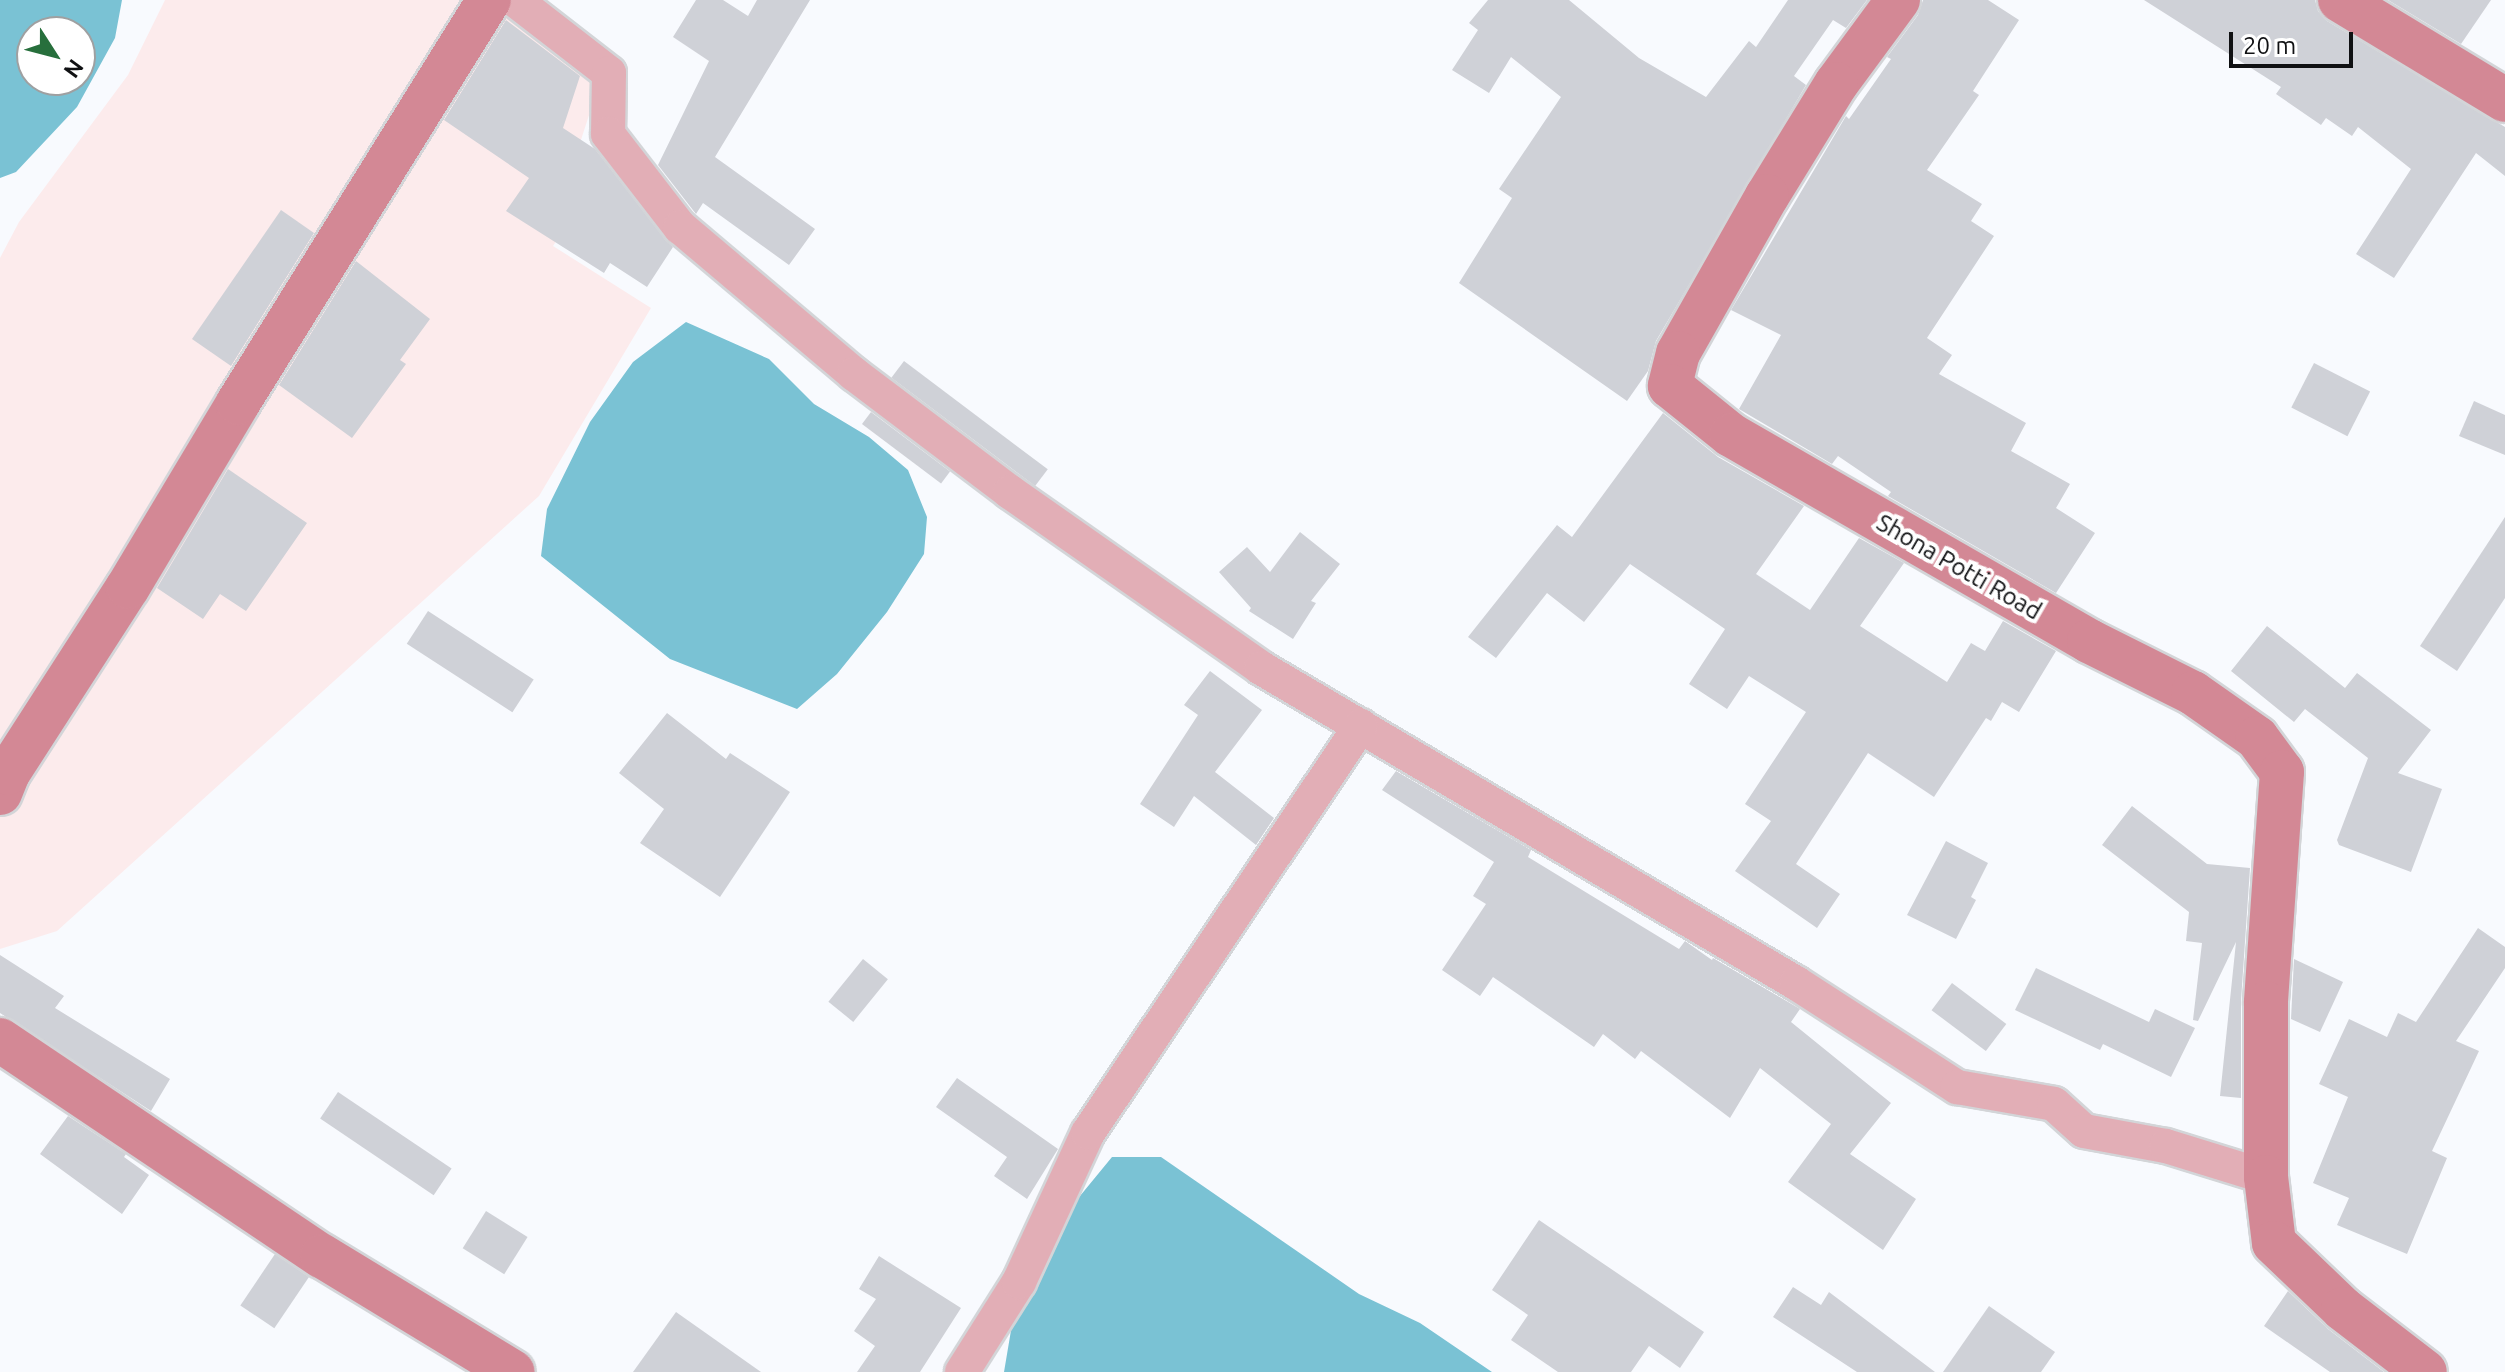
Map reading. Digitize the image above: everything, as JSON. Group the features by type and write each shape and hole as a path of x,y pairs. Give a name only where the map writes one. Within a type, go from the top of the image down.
{"main road":[{"path":"0,793 8,773 128,587 238,403 489,0"},
{"name":"Shona Potti Road","path":"1898,0 1836,84 1752,222 1678,353 1670,386 1731,435 2089,641 2193,693 2257,738 2282,772 2266,1003 2266,1177"},
{"path":"2340,0 2505,100"},
{"path":"0,1040 322,1256 513,1372"},
{"path":"2266,1177 2274,1243 2343,1309 2425,1372"}],"street":[{"path":"515,0 609,73 608,134 680,227 854,374 1010,492 1261,668 1531,825 1663,909 1796,983 1957,1087 2054,1104 2084,1131 2166,1146 2266,1177"},
{"path":"962,1372 1019,1282 1088,1133 1360,726"}],"shaded area":[{"path":"165,0 476,0 0,783 0,258 19,222 128,75"},
{"path":"489,0 602,75 579,146 605,168 553,246 651,308 539,496 57,931 0,949 0,804"}],"water":[{"path":"0,0 122,0 115,38 96,72 96,16 16,16 16,96 83,96 77,107 16,172 0,178"},
{"path":"686,322 769,359 814,404 869,437 908,470 927,517 924,554 887,612 837,674 797,709 670,659 541,556 547,509 590,422 633,362"},
{"path":"1112,1157 1161,1157 1359,1294 1420,1323 1492,1372 1004,1372 1024,1253 1066,1213"}],"building":[{"path":"696,0 723,0 748,16 757,0 810,0 715,157 815,229 789,265 703,203 696,214 658,165 709,61 673,37"},
{"path":"1488,0 1569,0 1639,58 1706,97 1749,41 1756,47 1788,0 1867,0 1846,28 1833,20 1794,76 1806,85 1656,341 1648,371 1627,401 1459,283 1512,198 1499,189 1561,97 1511,57 1489,93 1452,70 1478,30 1469,23"},
{"path":"1923,0 1988,0 2019,20 1973,91 1979,95 1927,170 1982,204 1971,221 1994,236 1927,338 1952,355 1939,374 2026,423 2011,451 2070,484 2056,508 2095,533 2056,593 1888,496 1891,492 1838,456 1832,464 1739,409 1781,335 1731,310 1846,116 1849,119 1891,59 1887,57 1918,15"},
{"path":"2144,0 2315,0 2318,11 2327,21 2505,127 2505,176 2476,153 2394,278 2356,254 2411,169 2358,127 2352,136 2326,118 2321,125 2276,94 2281,87"},
{"path":"2388,0 2491,0 2461,44"},
{"path":"506,20 580,76 563,128 595,149 673,247 647,287 610,263 604,273 506,211 529,178 444,120"},
{"path":"281,210 314,233 231,366 192,339"},
{"path":"356,261 430,319 400,360 406,364 352,438 279,385"},
{"path":"904,361 1048,469 1035,486 891,378"},
{"path":"2314,363 2370,392 2347,436 2291,408"},
{"path":"2474,401 2505,415 2505,455 2459,436"},
{"path":"871,412 950,472 941,484 862,424"},
{"path":"1663,413 1718,457 1804,506 1756,574 1810,610 1859,538 1904,563 1860,626 1947,682 1971,643 1985,651 2003,621 2056,651 2019,712 2002,702 1991,721 1986,718 1934,797 1868,753 1796,864 1840,894 1817,928 1735,871 1771,821 1745,804 1806,712 1749,676 1727,709 1689,684 1725,629 1630,564 1584,622 1547,593 1496,658 1468,637 1557,525 1572,537"},
{"path":"228,469 307,523 246,611 220,594 203,619 157,588"},
{"path":"2505,517 2505,598 2457,671 2420,646"},
{"path":"1300,532 1340,564 1311,601 1316,603 1293,639 1249,611 1251,608 1219,572 1247,547 1270,572"},
{"path":"428,611 534,680 512,712 407,644"},
{"path":"2267,626 2345,688 2357,673 2431,730 2398,773 2442,789 2411,872 2339,845 2337,840 2368,758 2305,709 2294,722 2231,671"},
{"path":"1210,671 1262,710 1215,772 1274,818 1256,845 1194,796 1174,827 1140,804 1198,715 1184,705"},
{"path":"667,713 726,759 730,753 790,792 720,897 640,843 664,809 619,773"},
{"path":"1396,771 1531,850 1528,857 1679,949 1685,941 1712,960 1800,1009 1791,1022 1891,1103 1850,1154 1916,1199 1883,1250 1788,1182 1831,1124 1760,1068 1730,1118 1641,1051 1635,1059 1603,1034 1594,1047 1493,977 1480,996 1442,970 1486,904 1473,896 1494,862 1382,790"},
{"path":"2132,806 2207,864 2250,868 2241,1001 2241,1098 2220,1096 2236,942 2198,1021 2193,1020 2202,943 2186,941 2189,912 2102,845"},
{"path":"1946,841 1988,863 1971,897 1976,900 1956,939 1907,915"},
{"path":"2478,928 2505,947 2505,968 2456,1041 2479,1051 2432,1151 2447,1158 2407,1254 2337,1225 2349,1198 2313,1183 2348,1097 2319,1084 2349,1019 2387,1037 2398,1013 2416,1022"},
{"path":"0,955 64,996 55,1008 170,1079 151,1111 0,1013"},
{"path":"863,959 888,979 853,1022 828,1002"},
{"path":"2294,959 2343,982 2320,1032 2291,1019"},
{"path":"2036,968 2149,1022 2155,1009 2195,1028 2171,1077 2103,1044 2100,1050 2015,1010"},
{"path":"1952,983 2006,1024 1986,1051 1932,1010"},
{"path":"957,1078 1058,1149 1027,1199 994,1176 1007,1157 936,1107"},
{"path":"338,1092 452,1169 434,1195 320,1119"},
{"path":"68,1116 126,1154 124,1157 149,1175 122,1214 40,1154"},
{"path":"486,1211 528,1237 504,1274 463,1248"},
{"path":"1539,1220 1704,1332 1680,1368 1649,1346 1631,1372 1558,1372 1511,1340 1528,1315 1492,1290"},
{"path":"275,1254 309,1277 274,1328 240,1305"},
{"path":"879,1256 961,1308 920,1372 857,1372 875,1346 854,1331 876,1299 859,1289"},
{"path":"1793,1287 1821,1305 1829,1292 1935,1372 1857,1372 1773,1317"},
{"path":"2288,1291 2328,1329 2384,1372 2330,1372 2264,1326"},
{"path":"1989,1306 2055,1352 2041,1372 1943,1372"},
{"path":"676,1312 761,1372 633,1372"}]}
